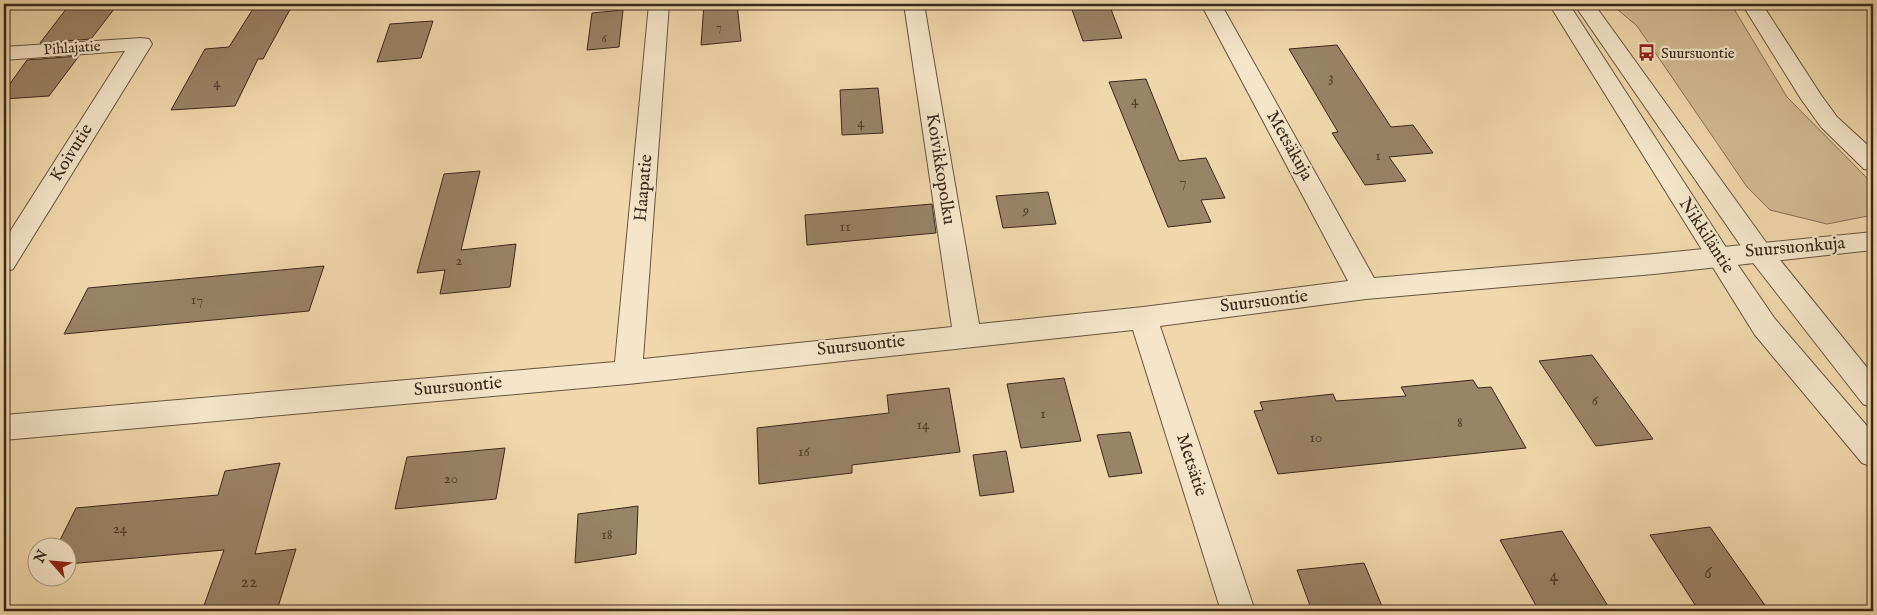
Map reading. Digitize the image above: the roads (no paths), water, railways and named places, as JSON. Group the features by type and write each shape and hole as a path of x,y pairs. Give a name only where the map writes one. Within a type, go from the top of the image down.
{"street":[{"name":"Haapatie","path":"628,372 659,4"},
{"name":"Koivikkopolku","path":"914,4 967,335"},
{"name":"Metsäkuja","path":"1211,4 1366,290"},
{"name":"Nikkiläntie","path":"1559,4 1718,256 1765,326 1873,454"},
{"name":"Nikkiläntie","path":"1584,4 1759,252 1873,396"},
{"path":"1752,4 1812,99 1829,122 1873,163"},
{"name":"Pihlajatie","path":"4,53 141,44"},
{"name":"Koivutie","path":"4,262 141,44"},
{"name":"Suursuonkuja","path":"1718,256 1873,241"},
{"name":"Suursuontie","path":"4,428 628,372 1143,318 1366,290 1654,264 1718,256"},
{"name":"Metsätie","path":"1143,318 1238,611"}],"place":[{"name":"Suursuontie","path":"1647,53"}]}
